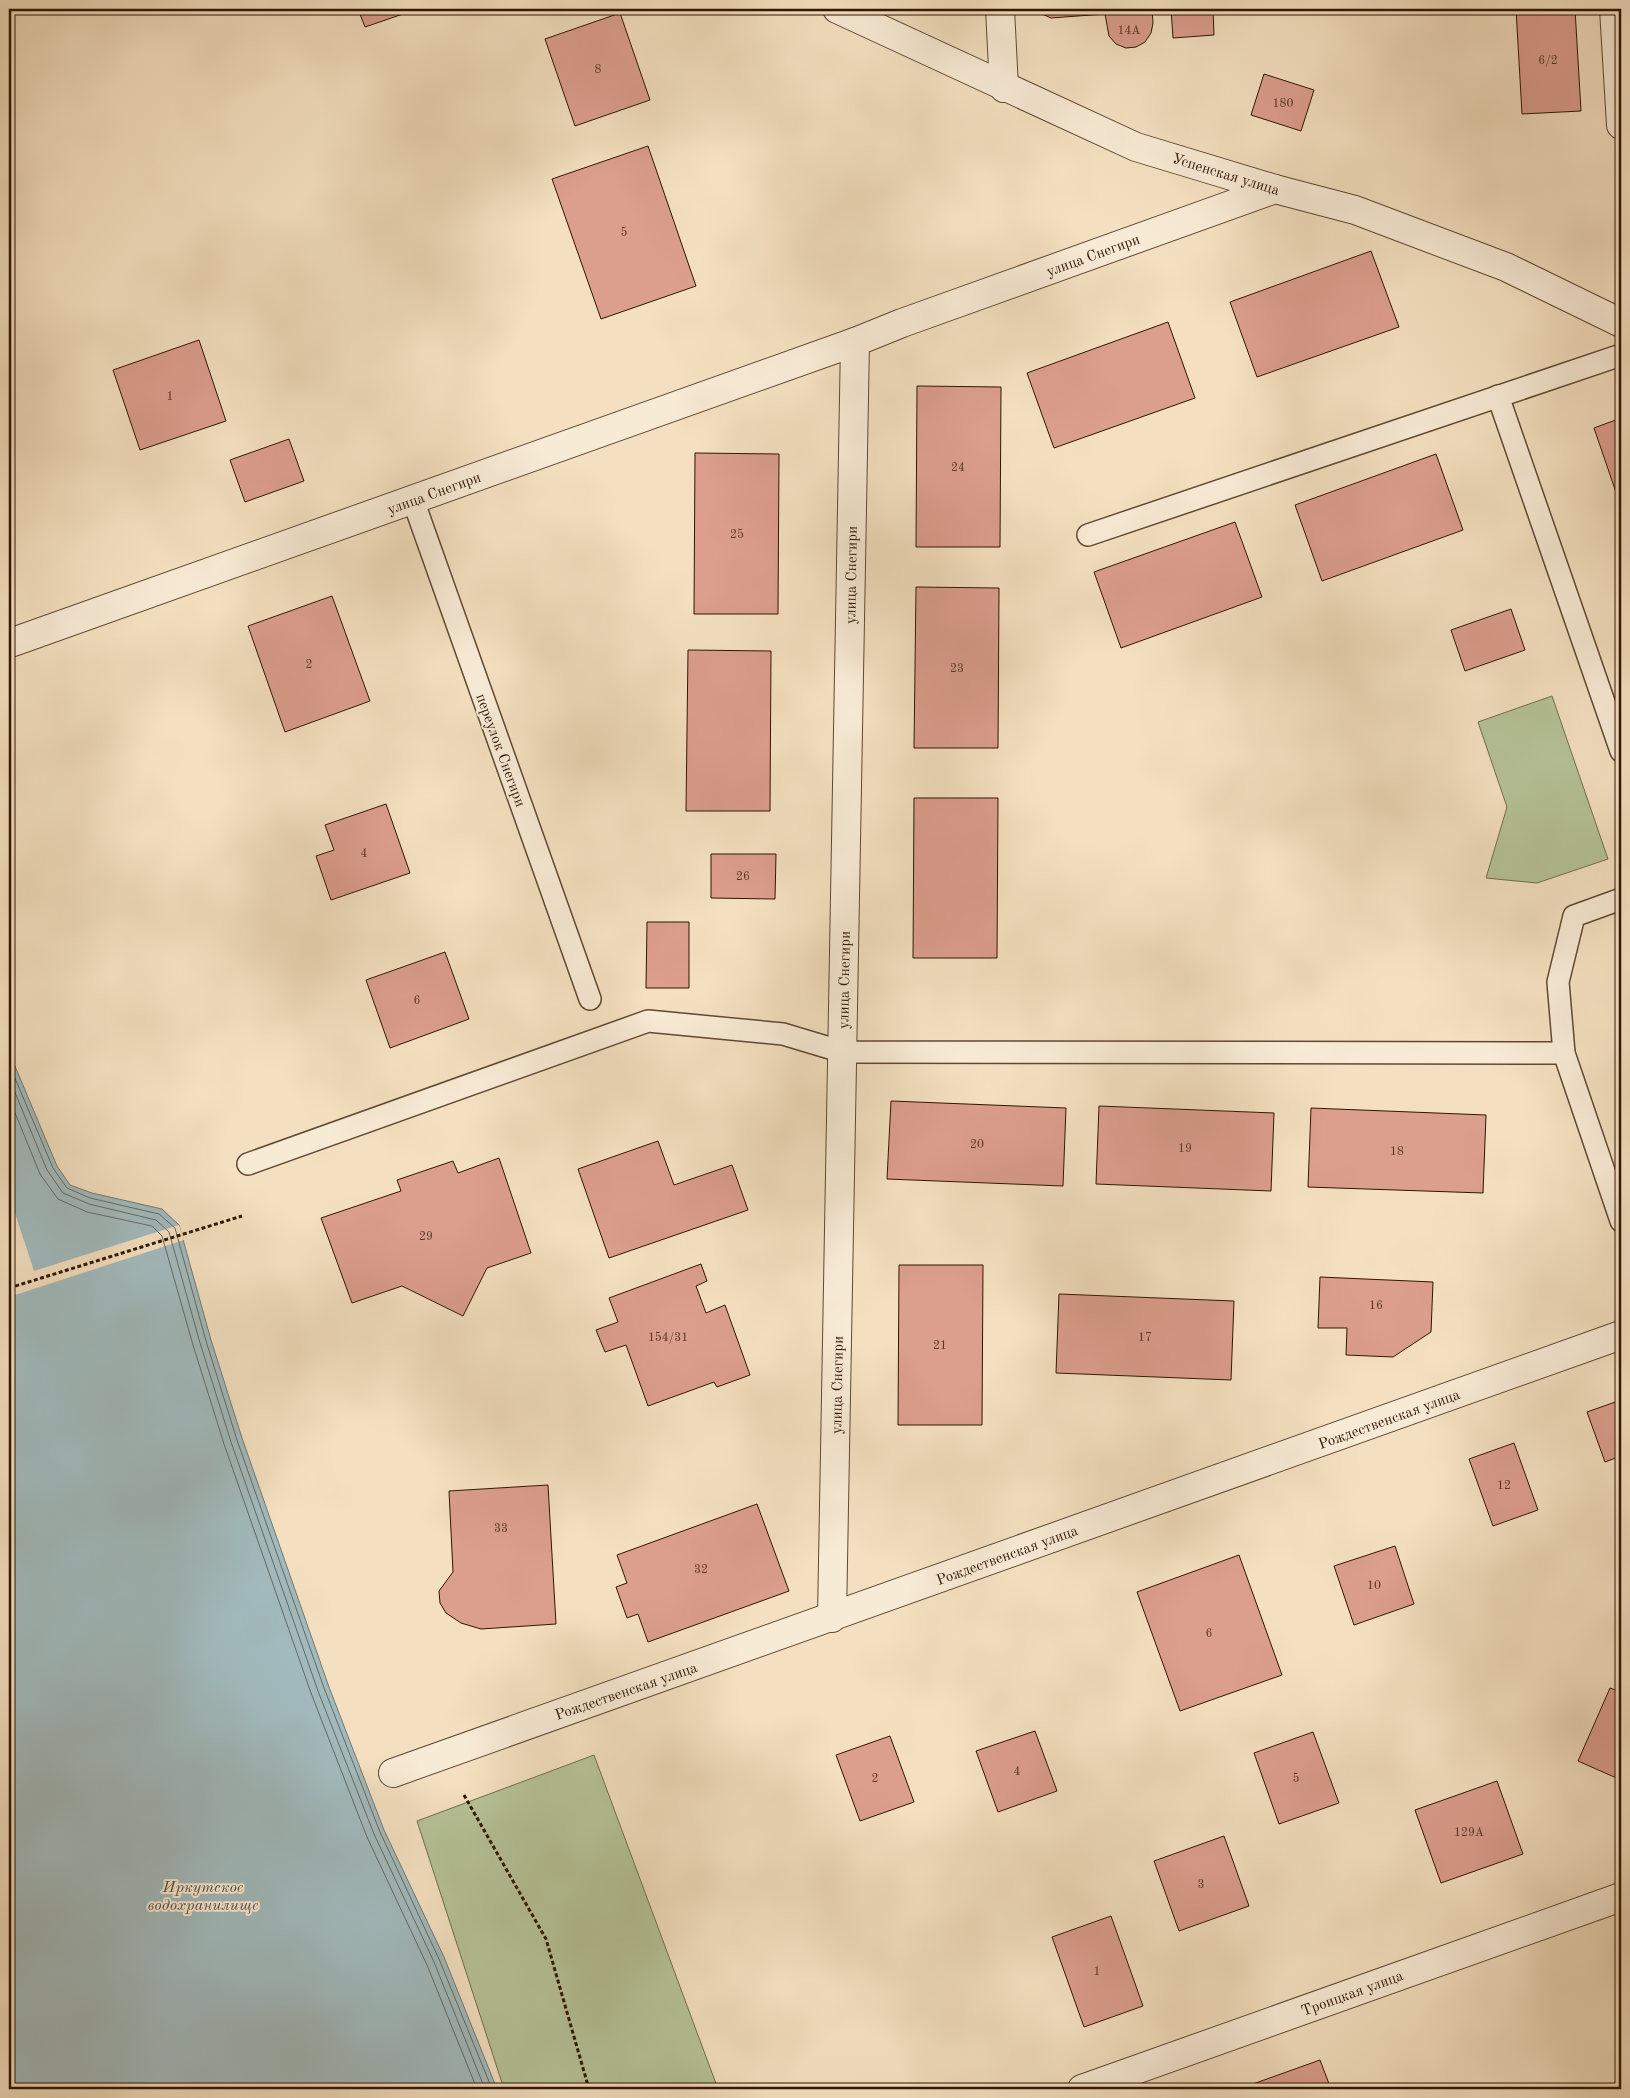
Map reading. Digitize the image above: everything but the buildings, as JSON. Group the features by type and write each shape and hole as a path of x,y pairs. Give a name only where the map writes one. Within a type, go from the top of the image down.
{"street":[{"name":"Успенская улица","path":"837,9 1004,88 1136,147 1275,189 1355,210 1506,267 1621,323"},
{"path":"1000,9 1004,88"},
{"path":"1614,9 1621,125"},
{"name":"улица Снегири","path":"13,642 855,342 902,323 1275,189"},
{"name":"улица Снегири","path":"832,1618 855,342"},
{"name":"Рождественская улица","path":"393,1773 1621,1335"},
{"name":"Троицкая улица","path":"1082,2089 1621,1897"}],"lane":[{"path":"1088,535 1621,355"},
{"path":"1498,396 1621,751"},
{"name":"переулок Снегири","path":"413,500 590,999"},
{"path":"1621,899 1574,916 1558,982 1564,1053 1621,1221"},
{"path":"248,1164 648,1021 783,1034 843,1052 1564,1053"}],"path":[{"path":"9,1288 242,1216"},
{"path":"464,1795 546,1939 589,2089"}],"green space":[{"path":"1552,696 1608,859 1537,883 1486,878 1507,807 1478,722"},
{"path":"594,1755 718,2089 504,2089 417,1821"}],"water":[{"name":"Иркутское водохранилище","path":"9,1052 57,1166 70,1185 92,1193 162,1209 179,1225 211,1340 242,1438 329,1687 384,1830 444,1957 497,2089 9,2089"}],"pier":[{"path":"9,1195 34,1271 179,1225 184,1240 9,1297 9,1276 14,1274 9,1260"}]}
